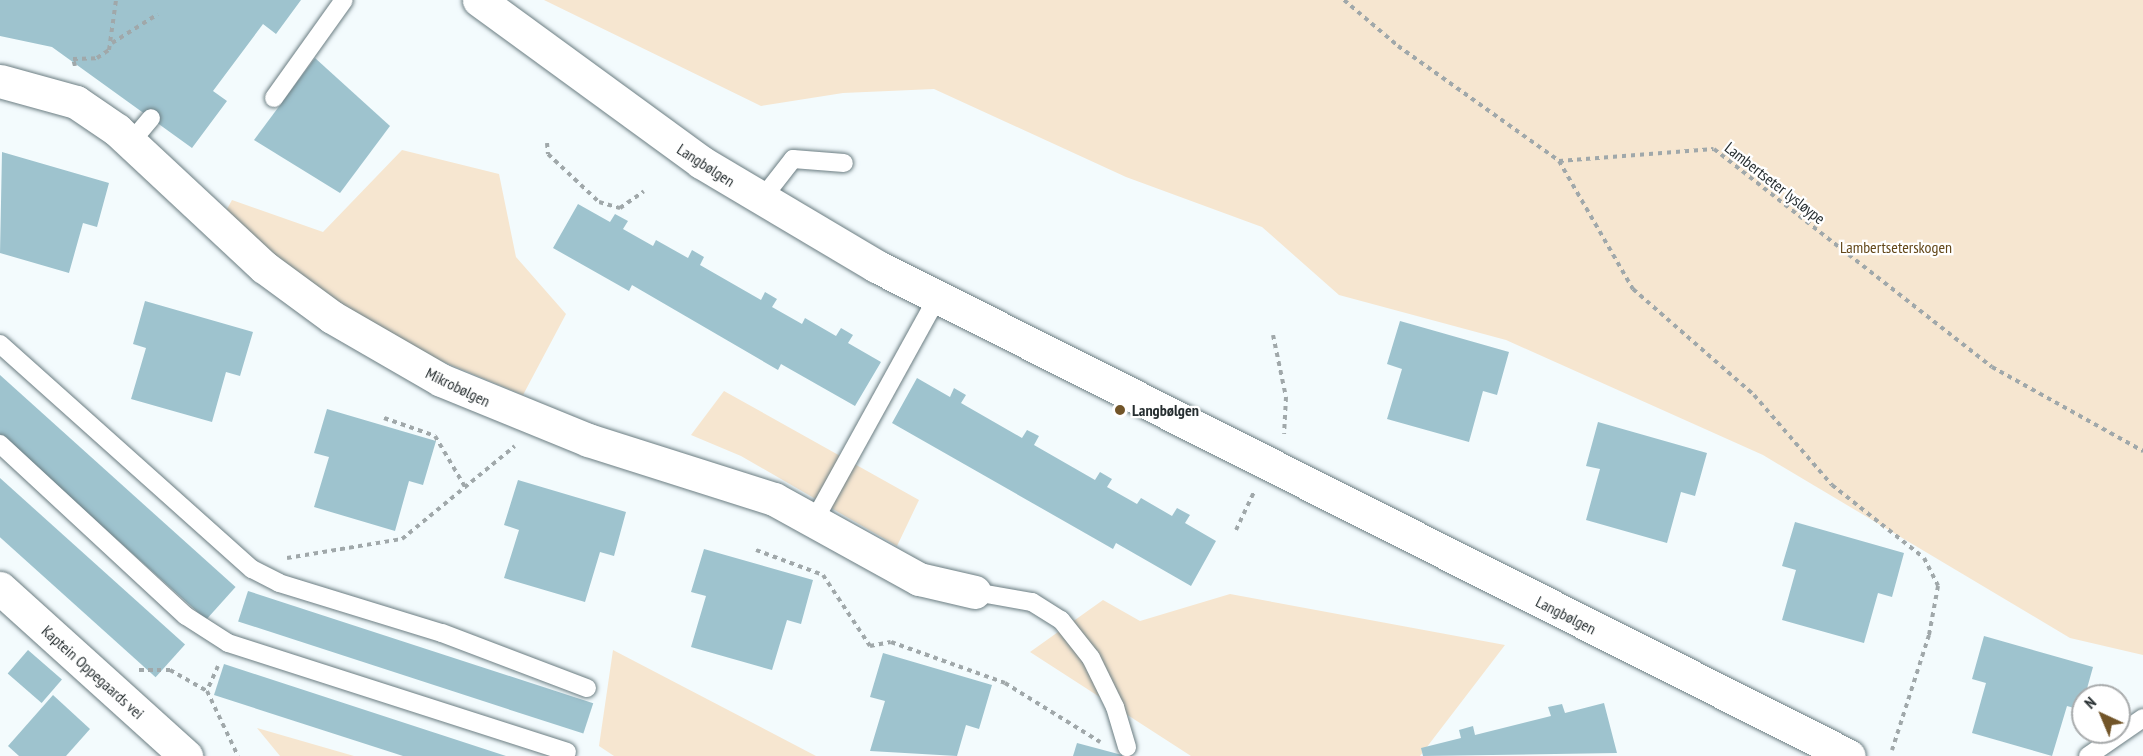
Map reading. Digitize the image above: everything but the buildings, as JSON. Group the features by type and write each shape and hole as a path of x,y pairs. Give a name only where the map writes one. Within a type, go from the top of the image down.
{"street":[{"name":"Langbølgen","path":"479,0 656,131 761,200 937,298 1849,756"},
{"name":"Mikrobølgen","path":"0,81 76,102 141,130 264,267 402,359 488,403 737,486 815,519 919,579 975,592"},
{"name":"Kaptein Oppegaards vei","path":"0,588 186,756"}],"lane":[{"path":"274,98 344,0"},
{"path":"761,200 793,159 844,163"},
{"path":"815,519 937,298"},
{"path":"0,344 252,569 279,583 442,633 587,688"},
{"path":"0,444 186,616 228,643 567,752"},
{"path":"975,592 1032,602 1060,620 1091,657 1115,707 1127,747"},
{"path":"2088,756 2143,718"}],"path":[{"path":"111,43 116,0"},
{"path":"1344,0 1398,46 1559,161 1633,289 1754,395 1832,485 1924,558 1938,586 1929,635 1892,750"},
{"path":"76,66 73,60 97,58 111,43 159,14"},
{"path":"547,143 548,153 599,202 620,208 644,191"},
{"name":"Lambertseter lysløype","path":"1559,161 1714,149 1992,367 2143,451"},
{"path":"1273,334 1286,404 1283,441"},
{"path":"384,418 435,436 465,487"},
{"path":"252,569 275,560 402,539 524,439"},
{"path":"1236,530 1258,484"},
{"path":"756,550 823,575 870,646 891,642 1005,683 1080,732 1127,747"},
{"path":"126,669 170,670 207,691 238,756"}],"green space":[{"name":"Lambertseterskogen","path":"544,0 2143,0 2143,655 2070,638 1763,455 1506,340 1339,295 1262,227 1126,177 934,89 843,93 761,106"},
{"path":"402,150 499,174 516,257 566,314 523,395 388,339 222,218 232,200 323,232"},
{"path":"724,391 919,500 897,546 741,456 691,435"},
{"path":"1230,594 1505,645 1420,756 1191,756 1030,652 1103,600 1140,621"},
{"path":"613,650 816,756 614,756 599,746"},
{"path":"257,728 354,756 280,756"}],"place":[{"name":"Langbølgen","path":"1120,410"}]}
